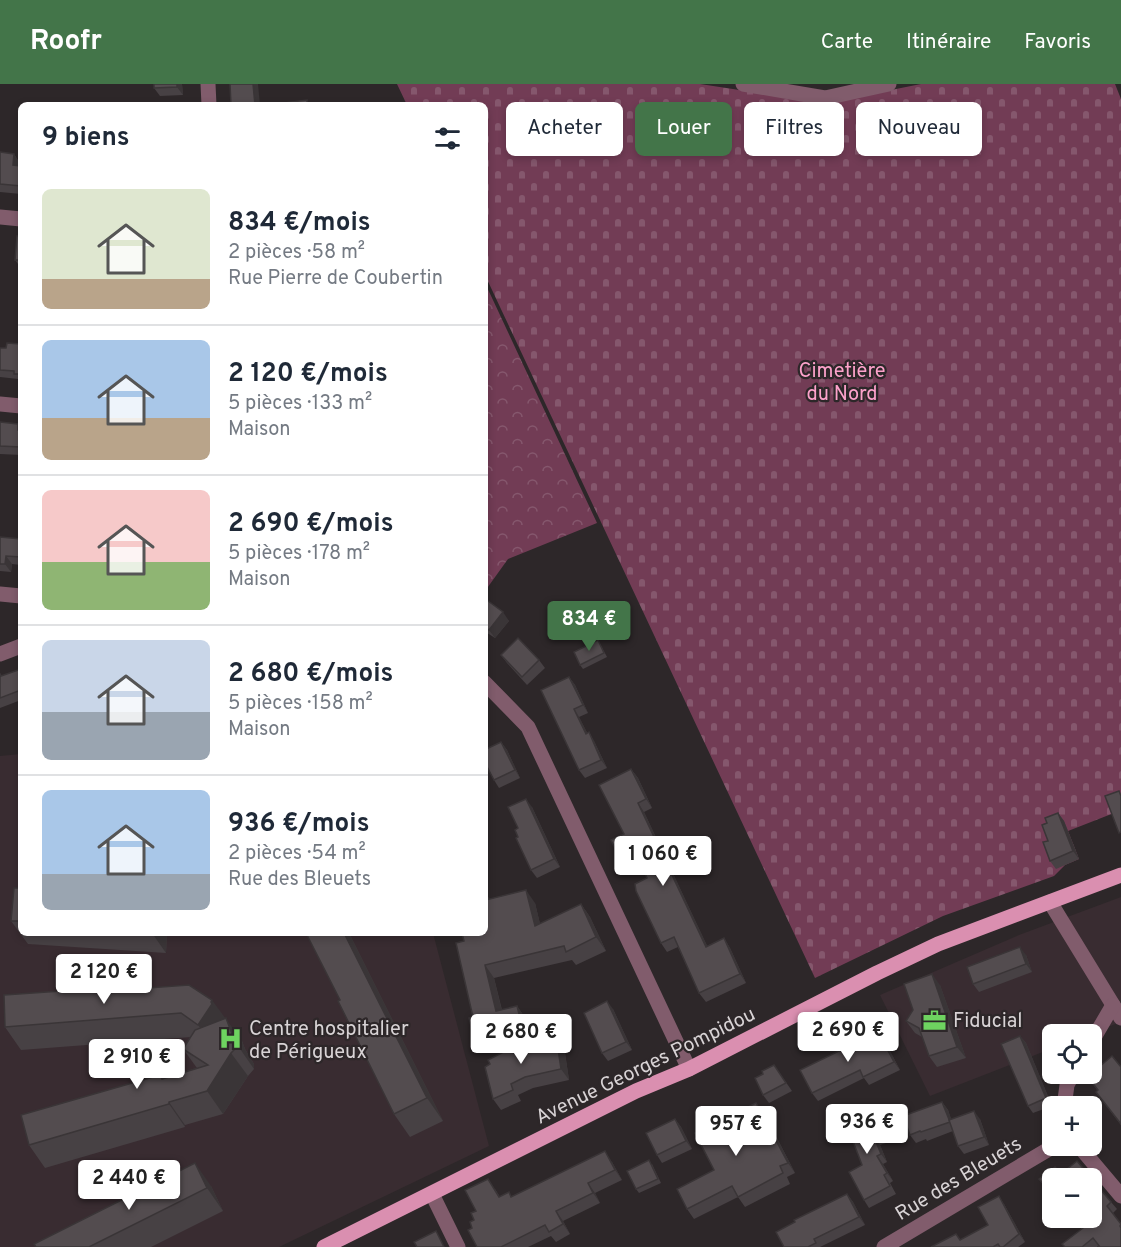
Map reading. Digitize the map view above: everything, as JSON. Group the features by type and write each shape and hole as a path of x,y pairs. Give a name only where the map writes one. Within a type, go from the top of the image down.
{"main road":[{"name":"Avenue Georges Pompidou","path":"324,1247 636,1091 689,1069 938,944 1121,875"}],"street":[{"path":"208,84 209,102"},
{"path":"743,84 825,98 889,84"},
{"path":"0,217 18,219"},
{"path":"0,404 18,406"},
{"path":"0,594 18,596"},
{"path":"0,654 18,647"},
{"path":"488,686 528,727 689,1069"},
{"path":"1050,902 1117,1011 1102,1029"},
{"name":"Rue des Bleuets","path":"884,1247 1042,1153"},
{"path":"1087,1156 1121,1196"},
{"path":"432,1194 458,1247"}],"shaded area":[{"name":"Centre hospitalier de Périgueux","path":"18,754 18,936 434,936 489,1146 279,1247 0,1247 0,756"},
{"path":"1121,897 1121,1022 1102,1029 1102,1024 1042,1024 1042,1052 930,1096 880,995 1019,935"}],"green space":[{"name":"Cimetière du Nord","path":"397,84 700,84 819,102 744,102 744,156 844,156 844,102 831,102 921,84 1115,84 1121,99 1121,832 1114,813 1068,831 1079,859 1065,865 1054,876 943,916 815,978 488,281 488,102 406,102"},
{"path":"488,289 597,523 508,559 488,587"}],"building":[{"path":"154,84 177,84 177,87 154,88"},
{"path":"230,84 253,84 255,102 231,102"},
{"path":"0,152 14,154 13,165 18,166 18,186 0,184"},
{"path":"17,236 18,236 18,260 15,260"},
{"path":"7,343 18,344 18,374 14,374 14,371 0,370 0,348 6,348"},
{"path":"0,422 18,424 18,447 0,446"},
{"path":"0,537 18,539 18,557 6,556 5,564 0,564"},
{"path":"488,601 503,612 488,629"},
{"path":"518,638 539,660 522,677 501,655"},
{"path":"598,640 604,653 580,665 574,652"},
{"path":"18,670 18,691 0,698 0,674 1,676"},
{"path":"569,677 583,705 574,709 586,734 589,732 601,760 579,770 541,690"},
{"path":"501,742 515,770 494,780 488,769 488,748"},
{"path":"631,769 646,799 638,803 706,947 724,938 740,974 699,993 674,937 661,943 636,891 635,884 647,878 639,859 623,865 611,840 624,834 599,785"},
{"path":"1119,791 1121,832 1119,833 1105,796"},
{"path":"526,799 554,859 531,870 516,838 518,837 515,830 518,828 508,807"},
{"path":"1058,813 1073,851 1050,861 1043,842 1048,841 1042,825 1047,823 1045,818"},
{"path":"14,888 18,888 18,921 11,921"},
{"path":"526,890 535,926 581,904 596,937 566,952 564,946 485,965 496,1011 517,1006 521,1022 473,1034 469,1018 473,1017 456,943 464,941 463,936 488,936 488,900"},
{"path":"308,936 346,936 427,1098 394,1114 338,1001 340,1000"},
{"path":"1020,947 1026,964 973,984 967,967"},
{"path":"932,974 957,1047 929,1056 919,1028 906,1021 913,1010 904,984"},
{"path":"148,985 148,988 189,985 212,1000 212,1004 198,1025 181,1013 5,1027 4,995"},
{"path":"607,1001 626,1042 602,1053 584,1013"},
{"path":"226,1018 232,1034 236,1036 238,1046 207,1091 29,1145 21,1115 160,1075 162,1079 208,1065 183,1049 195,1030"},
{"path":"878,1032 894,1062 863,1077 860,1070 812,1093 800,1070"},
{"path":"1020,1036 1045,1096 1042,1096 1042,1100 1028,1106 1001,1044"},
{"path":"527,1040 528,1044 548,1040 549,1044 557,1042 561,1069 525,1077 511,1084 513,1090 493,1099 485,1067 490,1064 488,1060"},
{"path":"1112,1056 1121,1067 1121,1124 1102,1100 1102,1096 1096,1092 1098,1090 1093,1084 1102,1084 1102,1064"},
{"path":"774,1065 786,1083 763,1095 755,1078 763,1074 762,1071"},
{"path":"942,1102 950,1122 910,1135 903,1116"},
{"path":"756,1103 788,1163 780,1166 783,1173 738,1197 732,1186 687,1209 677,1189 714,1170 695,1133"},
{"path":"871,1110 880,1135 874,1137 881,1154 877,1156 887,1173 884,1175 890,1186 864,1200 849,1172 862,1165 845,1120"},
{"path":"974,1111 984,1137 958,1146 949,1120"},
{"path":"675,1119 686,1141 657,1155 646,1133"},
{"path":"605,1151 615,1170 588,1183 593,1193 556,1211 563,1224 549,1232 545,1225 501,1247 477,1247 468,1230 472,1228 470,1222 474,1220 471,1213 476,1211 465,1190 488,1179 499,1197 509,1192 511,1197"},
{"path":"649,1160 658,1179 636,1189 627,1171"},
{"path":"1077,1161 1083,1168 1068,1168"},
{"path":"195,1163 207,1188 89,1247 36,1247 34,1244"},
{"path":"1102,1191 1111,1202 1107,1206 1121,1224 1121,1247 1100,1247 1093,1238 1082,1247 1065,1247 1062,1244 1083,1228 1102,1228"},
{"path":"847,1194 859,1217 814,1239 816,1243 808,1247 784,1247 776,1232 795,1222 794,1220"},
{"path":"999,1196 1019,1234 1003,1247 998,1244 993,1247 931,1247 956,1234 960,1240 988,1225 978,1207"},
{"path":"436,1231 444,1247 417,1247 414,1242"}],"place":[{"name":"Fiducial","path":"935,1020"},
{"name":"Centre hospitalier de Périgueux","path":"231,1039"}]}
